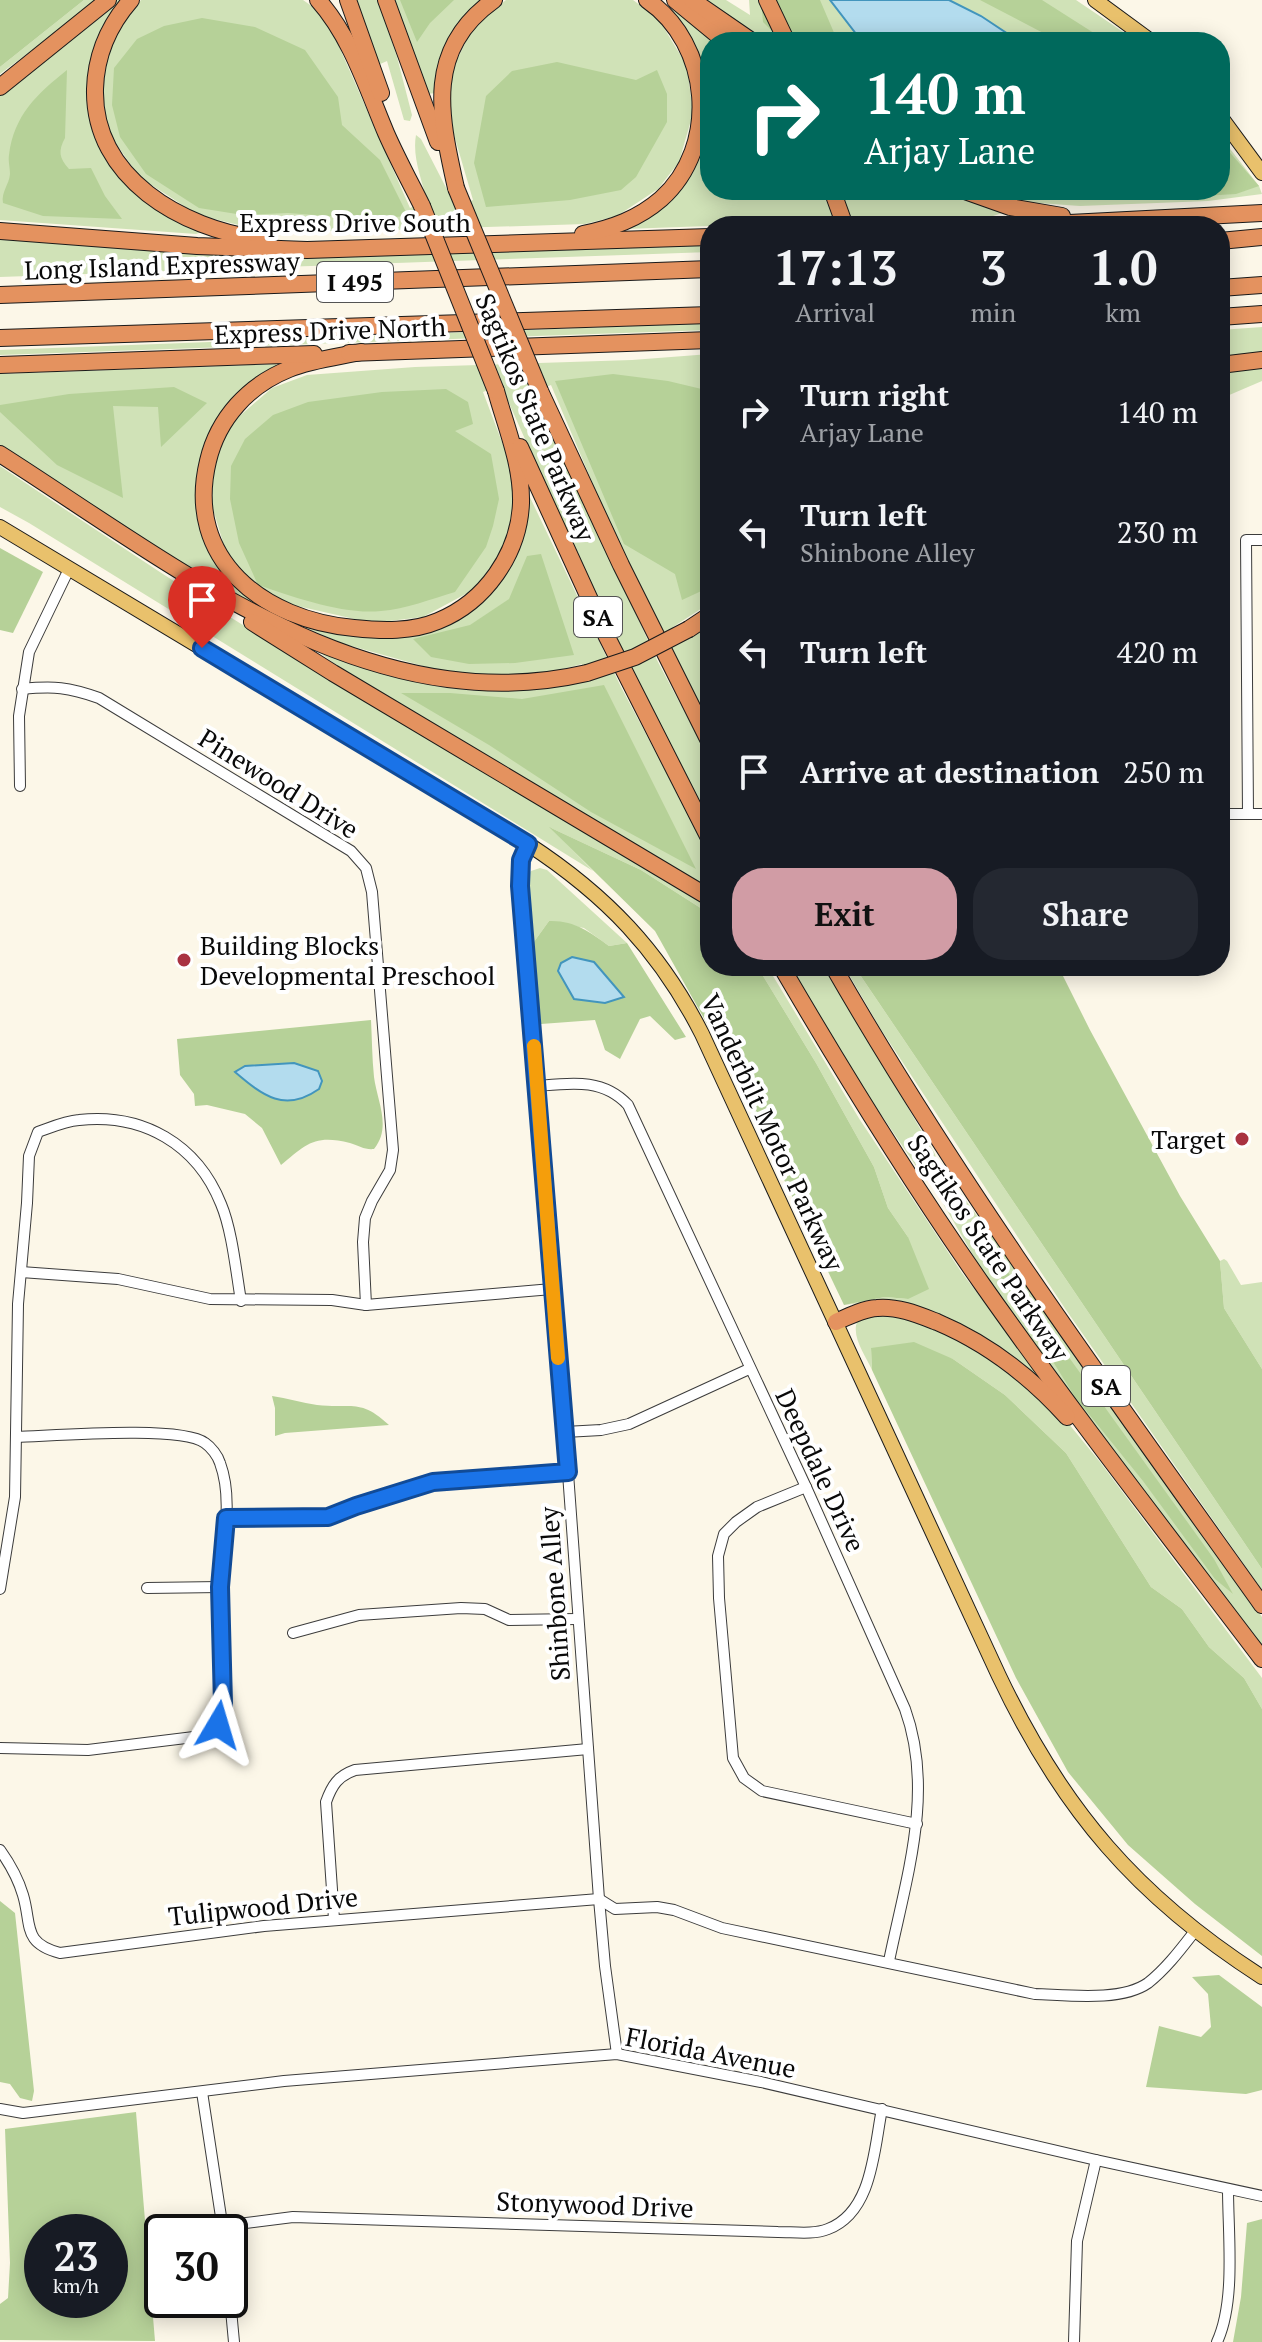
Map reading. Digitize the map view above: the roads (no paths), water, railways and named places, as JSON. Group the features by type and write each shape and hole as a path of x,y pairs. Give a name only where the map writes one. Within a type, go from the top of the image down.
{"highway":[{"path":"0,84 108,0"},
{"path":"131,0 113,24 101,51 95,94 103,134 127,175 166,207 212,229 246,238 334,250"},
{"path":"318,0 345,40 422,206"},
{"name":"Sagtikos State Parkway","path":"348,0 422,206 496,391 595,610 700,820"},
{"name":"Sagtikos State Parkway","path":"386,0 456,188 540,391 615,554 700,723"},
{"path":"456,188 442,123 444,73 454,47 469,23 494,0"},
{"path":"536,243 625,223 662,198 694,149 700,118 698,76 687,45 665,16 647,0"},
{"path":"675,0 714,32"},
{"path":"692,0 738,32"},
{"path":"767,0 782,32"},
{"path":"989,200 1025,211 1062,216"},
{"path":"1220,216 1258,214"},
{"name":"Express Drive South","path":"0,231 223,247 334,250 700,237"},
{"path":"1230,240 1262,237"},
{"name":"Long Island Expressway","path":"0,295 700,269"},
{"path":"1230,287 1262,285"},
{"path":"1230,316 1262,314"},
{"name":"I 495","path":"0,338 700,315"},
{"name":"Express Drive North","path":"0,365 700,340"},
{"path":"361,352 291,368 254,388 227,418 214,441 206,468 204,491 209,526 230,568 261,599 289,613 318,622 377,630 428,624 467,604 496,575 513,543 521,494 515,458 496,391"},
{"path":"1230,364 1262,360"},
{"path":"0,454 250,621 700,892"},
{"path":"192,580 308,638 413,673 448,680 502,684 540,682 587,673 643,654 700,622"},
{"path":"777,976 827,1043"},
{"name":"Sagtikos State Parkway","path":"787,976 878,1127 980,1280 1053,1383 1262,1659"},
{"name":"Sagtikos State Parkway","path":"839,976 922,1113 1016,1257 1262,1605"},
{"path":"836,1322 869,1309 898,1309 944,1325 996,1353 1026,1375 1053,1402 1109,1471 1157,1520"}],"main road":[{"path":"1095,0 1138,32"},
{"path":"1230,129 1261,171"},
{"name":"Vanderbilt Motor Parkway","path":"0,527 528,844 607,903 643,942 681,995 702,1034 1031,1740 1066,1796 1103,1844 1145,1888 1195,1931 1262,1977"}],"street":[{"path":"1248,814 1246,540 1262,540"},
{"path":"20,786 19,716 29,652 69,569"},
{"name":"Pinewood Drive","path":"22,689 51,686 74,689 99,698 342,845 366,868 378,946 393,1150 390,1170 365,1218 366,1305"},
{"path":"1230,814 1262,814"},
{"name":"Shinbone Alley","path":"528,844 519,874 565,1432 599,1899 617,2054"},
{"name":"Deepdale Drive","path":"537,1086 583,1082 603,1086 628,1105 806,1487 913,1731 918,1757 917,1824 889,1961"},
{"path":"0,1589 15,1497 18,1304 29,1156 38,1132 72,1121 110,1119 134,1123 158,1132 182,1147 205,1171 223,1206 241,1301"},
{"path":"21,1272 118,1279 210,1299 241,1301 332,1300 366,1305 552,1289"},
{"path":"565,1432 601,1430 629,1424 749,1369"},
{"path":"0,1748 88,1750 202,1736 218,1725 223,1704 220,1587 226,1518 225,1479 219,1458 204,1442 152,1432 17,1437"},
{"path":"226,1518 328,1517 433,1482 568,1472"},
{"path":"806,1487 757,1507 736,1522 724,1534 718,1556 733,1758 744,1778 762,1791 917,1824"},
{"path":"147,1588 220,1587"},
{"path":"293,1633 359,1615 461,1608 485,1609 509,1620 577,1619"},
{"path":"334,1919 326,1802 332,1786 342,1775 355,1770 588,1749"},
{"name":"Tulipwood Drive","path":"0,1850 15,1872 25,1899 28,1927 33,1938 44,1949 60,1953 264,1926 599,1899 615,1909 657,1907 674,1910 722,1928 1035,1994 1078,1995 1126,1993 1146,1984 1195,1931"},
{"name":"Florida Avenue","path":"0,2109 23,2113 284,2081 617,2054 761,2082 1262,2196"},
{"path":"202,2092 220,2214"},
{"name":"Stonywood Drive","path":"248,2225 293,2217 819,2231 842,2221 855,2208 868,2176 882,2109"},
{"path":"1074,2342 1077,2241 1096,2160"},
{"path":"1217,2342 1228,2306 1228,2189"},
{"path":"232,2318 234,2342"}],"water":[{"path":"830,0 949,0 1005,32 855,32"},
{"path":"572,957 594,962 624,997 605,1003 574,999 558,971 561,963"},
{"path":"294,1063 318,1071 322,1081 319,1089 295,1100 265,1094 235,1072 245,1066"}],"place":[{"name":"Building Blocks Developmental Preschool","path":"184,960"},
{"name":"Target","path":"1242,1139"}]}
